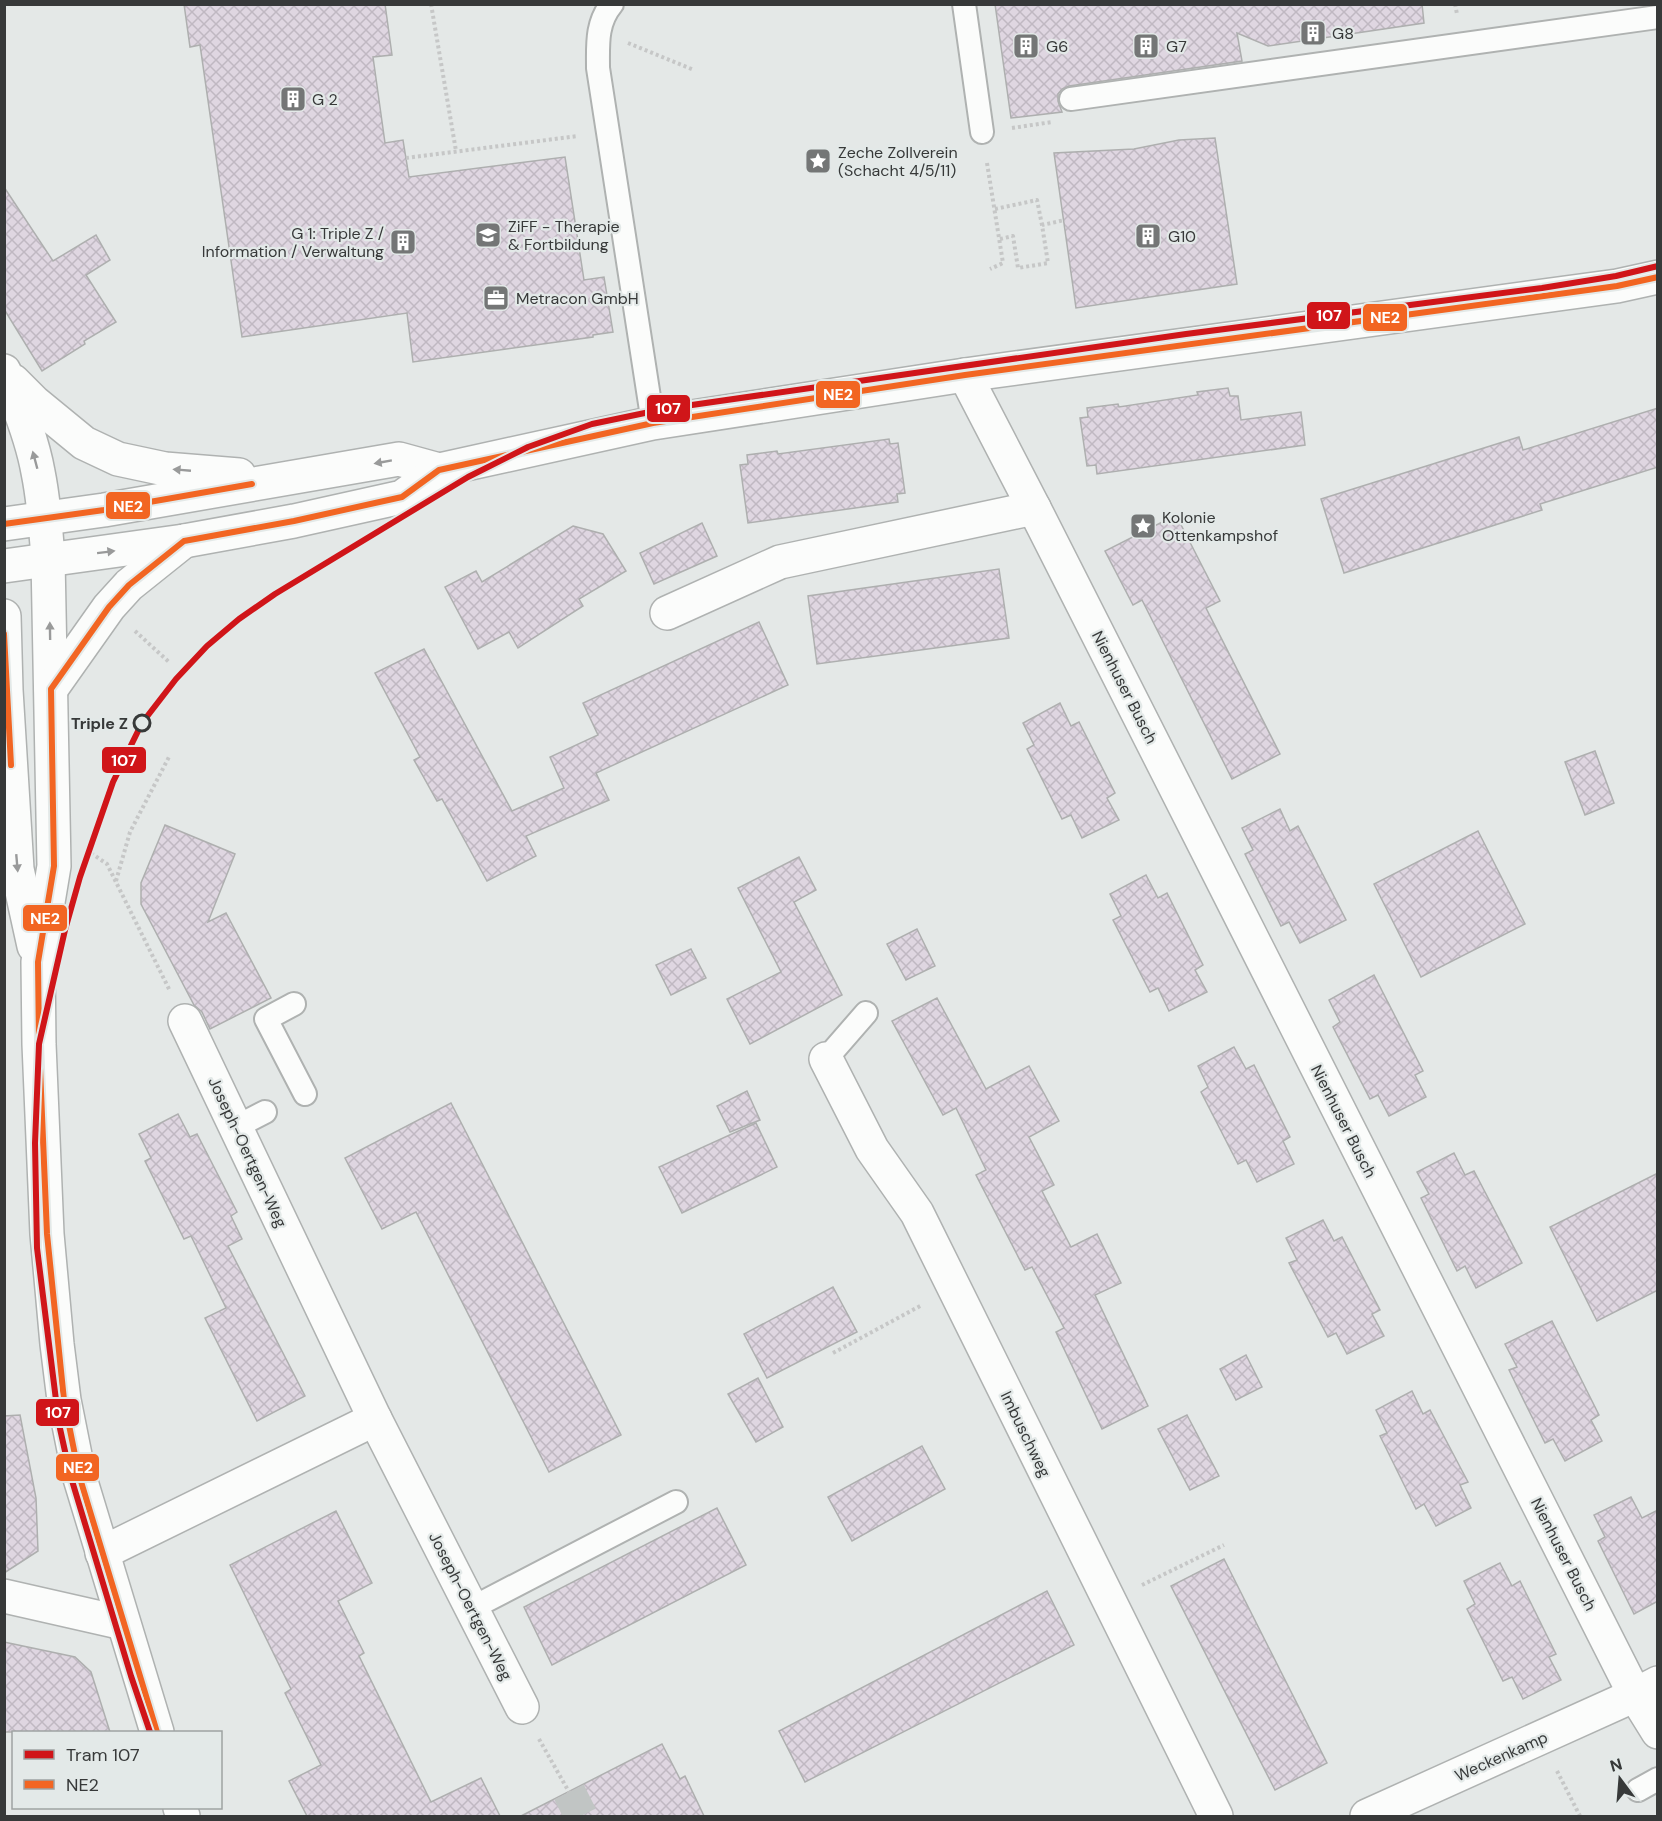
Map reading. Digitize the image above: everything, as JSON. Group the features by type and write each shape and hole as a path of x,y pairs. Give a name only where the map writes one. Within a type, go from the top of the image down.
{"street":[{"path":"4,566 184,541 294,521 402,496 439,470 653,423 965,375 1617,286 1658,277"},
{"path":"5,372 34,402 84,443 118,459 165,469 282,479"},
{"path":"5,372 25,424 38,471 48,559 54,866 38,962 47,1234 57,1344 64,1400 82,1486 157,1731"},
{"name":"Nienhuser Busch","path":"965,375 1646,1689 1658,1732"},
{"path":"4,524 104,510 399,459 439,470"},
{"path":"667,613 780,562 1034,508"},
{"path":"51,689 108,607 129,585 184,541"},
{"path":"4,616 5,689 17,869 38,962"},
{"name":"Joseph-Oertgen-Weg","path":"185,1021 375,1419 522,1707"},
{"name":"Imbuschweg","path":"826,1059 872,1149 917,1213 1216,1816"},
{"path":"102,1553 375,1419"},
{"path":"4,1596 123,1623"},
{"name":"Weckenkamp","path":"1367,1816 1646,1689"}],"lane":[{"path":"964,4 982,132"},
{"path":"604,13 598,68 653,423"},
{"path":"1071,99 1658,17"},
{"path":"294,1004 266,1019 305,1094"},
{"path":"826,1059 866,1013"},
{"path":"236,1127 265,1112"},
{"path":"472,1608 676,1502"},
{"path":"1638,1790 1658,1779"}],"path":[{"path":"431,4 456,151"},
{"path":"604,13 694,70"},
{"path":"990,269 1003,263 982,132 1074,119 1071,99"},
{"path":"406,158 608,132"},
{"path":"995,208 1037,200 1048,263 1018,268 1013,236 1000,239"},
{"path":"1042,225 1065,220"},
{"path":"132,628 170,663"},
{"path":"170,755 130,832 117,883 185,1021"},
{"path":"833,1353 954,1288"},
{"path":"1109,1601 1224,1545"},
{"path":"522,1707 569,1792"},
{"path":"1540,1739 1580,1816"}],"building":[{"name":"G 1: Triple Z / Information / Verwaltung","path":"184,4 385,4 392,55 373,57 385,143 403,140 409,177 565,157 584,280 604,277 613,332 593,335 593,337 413,362 407,313 242,337 200,45 190,47"},
{"path":"995,4 1422,4 1424,23 1268,46 1237,33 1242,61 1069,86 1058,94 1062,112 1011,118"},
{"name":"G10","path":"1215,138 1237,284 1076,308 1054,153 1134,149 1179,140"},
{"path":"4,187 53,261 96,235 110,260 86,275 116,322 84,341 85,344 42,371 4,309"},
{"path":"1228,388 1230,396 1238,396 1241,420 1301,412 1305,445 1097,474 1096,465 1087,466 1080,418 1088,417 1087,408 1118,404 1119,407"},
{"path":"1658,408 1658,467 1540,504 1542,510 1344,573 1321,499 1519,437 1523,450"},
{"path":"889,439 890,444 898,443 905,493 897,494 898,502 748,523 740,465 748,464 747,455 777,451 778,454"},
{"path":"1176,515 1220,601 1206,608 1280,754 1232,779 1142,600 1133,605 1105,551"},
{"path":"702,523 717,556 654,584 640,553"},
{"path":"573,526 603,534 626,571 579,599 583,606 518,648 509,632 478,649 445,587 476,571 482,582"},
{"path":"999,569 1009,638 817,664 808,596"},
{"path":"759,622 788,685 596,773 609,800 526,836 536,856 487,881 442,799 437,801 414,760 420,757 375,673 424,649 512,811 564,788 550,757 598,735 583,703"},
{"path":"1060,703 1071,726 1079,722 1115,793 1107,798 1119,820 1082,838 1071,815 1062,819 1027,749 1034,745 1023,723"},
{"path":"1595,751 1614,803 1585,815 1565,762"},
{"path":"1280,809 1290,831 1298,826 1346,920 1300,943 1289,922 1281,926 1245,854 1253,850 1242,828"},
{"path":"165,825 235,854 208,922 226,913 271,998 210,1029 202,1012 194,1005 141,904 141,883"},
{"path":"1478,831 1525,924 1421,977 1374,884"},
{"path":"799,857 816,890 794,902 842,995 750,1044 727,999 781,972 738,888"},
{"path":"1146,875 1158,898 1167,893 1203,965 1195,970 1207,992 1169,1011 1158,988 1150,992 1113,920 1121,916 1110,894"},
{"path":"917,929 935,966 906,980 887,944"},
{"path":"691,949 706,978 671,995 656,965"},
{"path":"1374,975 1423,1071 1415,1075 1426,1097 1389,1116 1378,1095 1370,1099 1333,1027 1340,1022 1329,1000"},
{"path":"937,998 986,1089 1029,1066 1059,1121 1029,1137 1054,1185 1042,1191 1071,1247 1097,1234 1121,1283 1095,1295 1148,1406 1102,1429 1056,1332 1064,1328 1032,1267 1025,1270 976,1175 986,1170 956,1108 943,1115 892,1021"},
{"path":"1234,1047 1246,1069 1254,1065 1290,1137 1283,1141 1294,1164 1257,1182 1246,1160 1238,1164 1201,1092 1208,1087 1198,1066"},
{"path":"747,1091 760,1120 730,1132 717,1106"},
{"path":"451,1103 621,1435 549,1472 416,1212 382,1229 345,1158"},
{"path":"178,1114 190,1137 197,1134 237,1212 231,1216 242,1239 228,1246 305,1396 257,1421 205,1318 226,1308 191,1236 184,1239 145,1161 151,1158 139,1134"},
{"path":"756,1123 777,1167 682,1213 659,1167"},
{"path":"1454,1153 1465,1175 1474,1171 1522,1263 1476,1288 1465,1266 1457,1271 1421,1198 1429,1194 1417,1172"},
{"path":"1658,1173 1658,1290 1597,1321 1550,1227"},
{"path":"1323,1220 1334,1241 1342,1237 1380,1310 1372,1314 1384,1336 1347,1354 1336,1333 1328,1337 1289,1263 1297,1260 1286,1238"},
{"path":"833,1287 857,1332 767,1378 744,1334"},
{"path":"1552,1321 1599,1415 1591,1420 1602,1441 1565,1461 1553,1439 1545,1443 1509,1370 1517,1367 1505,1344"},
{"path":"1246,1355 1262,1387 1236,1400 1220,1369"},
{"path":"758,1378 783,1427 756,1442 728,1394"},
{"path":"1412,1391 1423,1414 1430,1410 1468,1482 1460,1485 1471,1508 1436,1526 1424,1504 1416,1509 1380,1436 1387,1433 1376,1410"},
{"path":"20,1415 36,1498 38,1551 4,1573 4,1416"},
{"path":"1187,1415 1219,1476 1190,1490 1158,1429"},
{"path":"922,1446 945,1489 852,1541 828,1497"},
{"path":"1631,1497 1642,1518 1658,1510 1658,1601 1634,1614 1598,1541 1605,1537 1594,1515"},
{"path":"717,1508 746,1565 552,1665 524,1607"},
{"path":"336,1511 372,1583 338,1601 364,1653 359,1656 431,1802 481,1778 500,1816 307,1816 289,1781 321,1765 285,1693 291,1689 230,1565"},
{"path":"1224,1559 1327,1763 1275,1790 1171,1586"},
{"path":"1500,1563 1512,1586 1520,1581 1556,1654 1549,1657 1561,1680 1523,1699 1512,1677 1503,1681 1467,1609 1475,1604 1464,1581"},
{"path":"1047,1591 1074,1645 805,1782 779,1731"},
{"path":"4,1642 75,1657 91,1672 110,1731 12,1731 4,1732"},
{"path":"662,1744 680,1779 685,1776 704,1816 521,1816"}],"tunnel":[{"path":"569,1792 581,1816"}],"tram line":[{"name":"107","path":"150,1731 70,1474 59,1424 37,1248 35,1143 39,1044 65,930 80,877 113,782 142,723 176,679 207,646 239,619 275,594 468,477 528,447 592,424 664,409 1186,334 1542,288 1616,276 1658,266"}],"transit line":[{"name":"NE2","path":"157,1731 79,1475 64,1400 47,1234 39,1044 38,962 54,866 51,689 109,607 129,585 184,541 294,521 402,497 439,470 653,423 965,375 1617,286 1658,277"},
{"name":"NE2","path":"4,524 104,510 252,484"},
{"name":"NE2","path":"4,634 11,765"}],"place":[{"name":"G8","path":"1313,33"},
{"name":"G6","path":"1026,46"},
{"name":"G7","path":"1146,46"},
{"name":"G 2","path":"293,99"},
{"name":"Zeche Zollverein (Schacht 4/5/11)","path":"818,161"},
{"name":"ZiFF - Therapie & Fortbildung","path":"488,235"},
{"name":"G10","path":"1148,236"},
{"name":"G 1: Triple Z / Information / Verwaltung","path":"403,242"},
{"name":"Metracon GmbH","path":"496,298"},
{"name":"Kolonie Ottenkampshof","path":"1143,526"},
{"name":"Triple Z","path":"142,723"}]}
